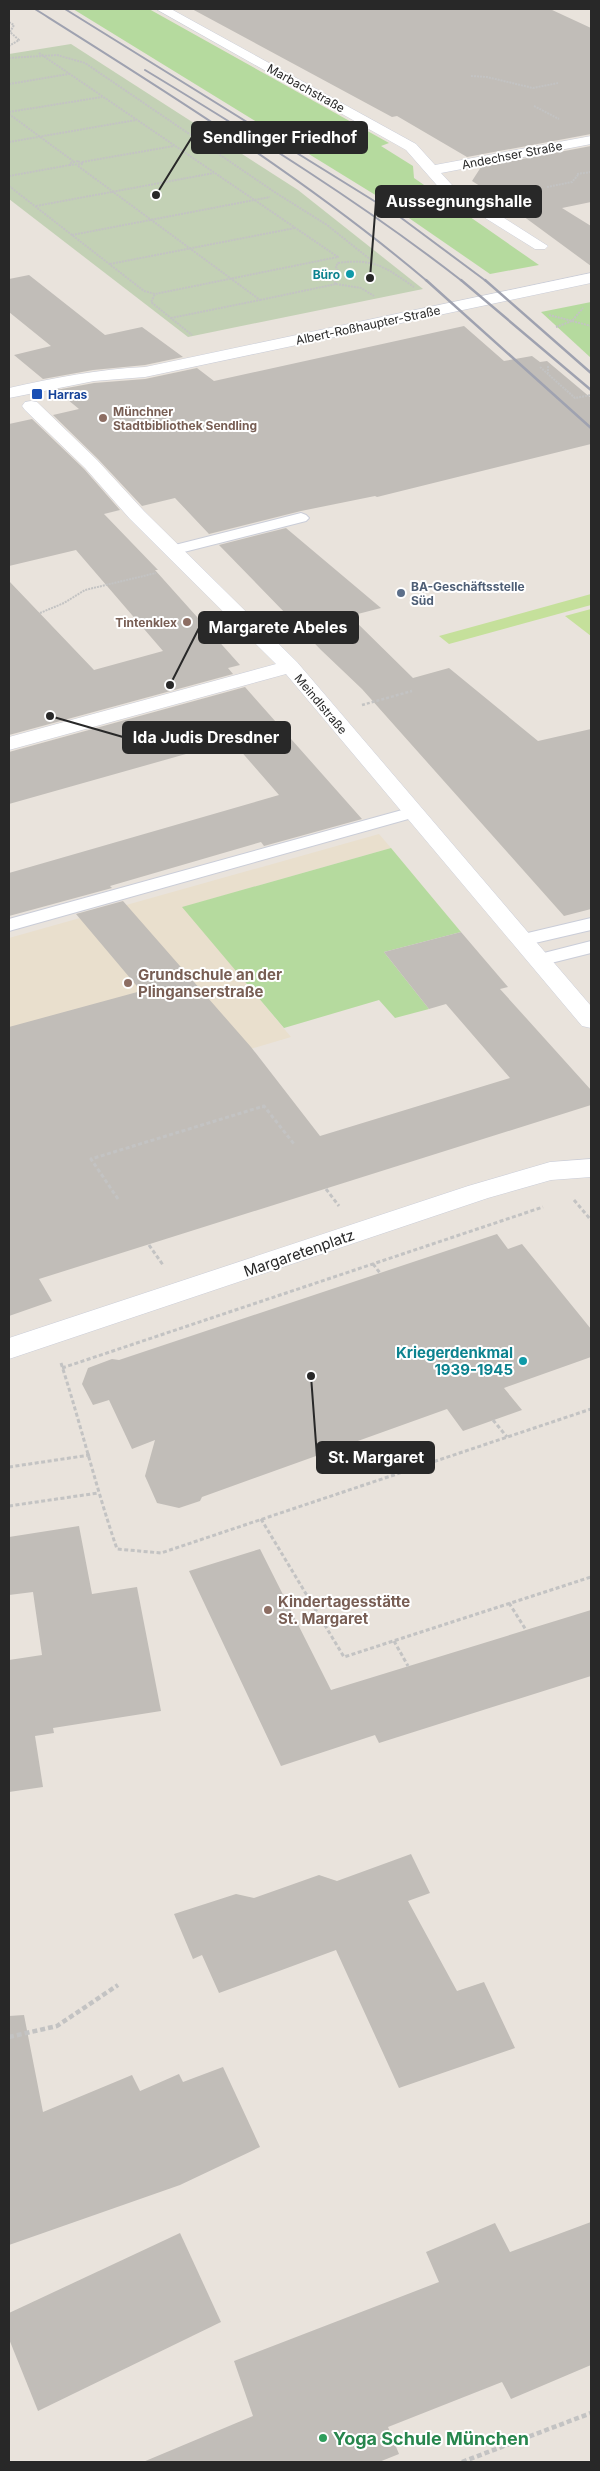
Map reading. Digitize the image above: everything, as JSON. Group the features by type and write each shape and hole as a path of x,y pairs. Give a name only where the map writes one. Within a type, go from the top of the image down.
{"street":[{"name":"Marbachstraße","path":"162,9 411,147 434,170 447,188 540,246"},
{"name":"Andechser Straße","path":"434,170 591,140"},
{"name":"Albert-Roßhaupter-Straße","path":"9,393 112,372 145,372 591,278"},
{"name":"Albert-Roßhaupter-Straße","path":"81,395 123,383 145,372"},
{"name":"Meindlstraße","path":"9,409 40,404 136,515 290,666 591,1021"},
{"path":"9,744 290,666"},
{"name":"Margaretenplatz","path":"9,1349 478,1192 550,1171 591,1168"}],"lane":[{"path":"172,550 301,518"},
{"path":"9,925 413,812"},
{"path":"522,940 591,924"},
{"path":"539,960 591,947"}],"path":[{"path":"9,22 14,26 10,32 19,40 17,43 9,46"},
{"path":"9,58 39,53 72,57 85,63 348,240 353,247 370,260 415,288 407,290"},
{"path":"39,53 338,257"},
{"path":"9,84 70,74"},
{"path":"471,76 487,77 533,88 558,83"},
{"path":"9,113 103,97"},
{"path":"9,113 73,161 82,162 175,145"},
{"path":"9,142 137,120"},
{"path":"70,165 73,161"},
{"path":"78,166 83,164 82,162"},
{"path":"9,176 70,165 78,166 260,300"},
{"path":"546,187 572,182 578,174 591,172"},
{"path":"35,206 215,173"},
{"path":"9,186 144,291 155,294 338,257"},
{"path":"72,234 270,197"},
{"path":"110,264 295,228"},
{"path":"336,284 333,279 338,271 336,267 338,257"},
{"path":"338,263 360,259 370,260"},
{"path":"171,318 336,284 360,288 374,296 382,295"},
{"path":"155,294 151,302 194,336"},
{"path":"556,327 572,321 586,303"},
{"path":"546,312 552,317 591,326"},
{"path":"548,366 548,374"},
{"path":"540,368 574,398"},
{"path":"567,399 591,395"},
{"path":"40,613 64,603 84,590 188,566"},
{"path":"372,702 412,691"},
{"path":"118,1199 91,1158 264,1106 294,1144"},
{"path":"62,1368 544,1207"},
{"path":"46,1336 60,1360 90,1455 98,1493 117,1549 161,1553 591,1409"},
{"path":"493,1420 507,1437"},
{"path":"9,1467 90,1455"},
{"path":"9,1506 98,1493"},
{"path":"262,1519 344,1657 591,1577"},
{"path":"509,1603 526,1630"},
{"path":"394,1640 408,1666"},
{"path":"9,2037 56,2026 118,1985"},
{"path":"462,2462 591,2413"}],"shaded area":[{"name":"Grundschule an der Plinganserstraße","path":"379,834 391,848 183,907 291,1037 9,1120 9,938"}],"green space":[{"path":"73,9 149,9 389,143 381,146 413,166 414,178 539,265 490,274 377,196"},
{"path":"71,44 298,190 423,289 188,337 9,199 9,54"},
{"path":"591,302 591,358 541,312"},
{"path":"591,594 591,605 449,644 439,636"},
{"path":"591,609 591,636 565,616"},
{"path":"391,848 461,932 384,952 429,1009 395,1018 379,1000 284,1028 182,907"}],"building":[{"path":"192,9 550,9 591,28 591,134 467,157 397,116 392,117"},
{"path":"591,146 591,202 562,208 591,226 591,266 497,197 472,181 481,167"},
{"path":"29,275 105,335 142,327 183,357 145,365 93,370 43,379 14,355 51,346 9,312 9,279"},
{"path":"464,326 504,361 532,356 540,362 547,361 591,398 591,444 377,497 301,511 209,534 175,498 142,506 53,415 79,409 56,390 94,383 145,379 197,368 214,381"},
{"path":"32,419 84,469 120,510 104,514 158,570 155,570 240,665 228,668 233,674 9,735 9,581 94,670 163,651 76,550 9,566 9,424"},
{"path":"286,528 381,608 350,616 413,678 449,668 538,741 591,729 591,909 564,916 362,689 321,650 219,545"},
{"path":"245,687 362,819 264,846 261,842 110,886 112,888 9,916 9,873 279,795 232,741 9,804 9,752"},
{"path":"123,901 251,1047 320,1136 510,1078 446,1004 429,1009 384,952 461,932 508,987 500,989 591,1090 591,1105 39,1279 52,1301 9,1316 9,1027 141,991 76,914"},
{"path":"497,1234 508,1249 522,1244 591,1329 591,1357 504,1388 522,1410 463,1431 447,1409 202,1497 200,1501 179,1508 157,1503 145,1476 155,1440 132,1449 109,1400 93,1405 82,1384 88,1368 112,1359 119,1360"},
{"path":"79,1526 92,1594 137,1587 161,1711 53,1728 54,1733 35,1736 43,1787 9,1792 9,1660 42,1655 33,1592 9,1595 9,1537"},
{"path":"260,1549 331,1690 591,1610 591,1676 379,1743 375,1735 281,1766 189,1571"},
{"path":"411,1854 430,1893 408,1901 457,1991 484,1982 515,2048 399,2088 336,1950 219,1993 202,1955 193,1959 174,1914 236,1894 254,1898 319,1875 337,1881"},
{"path":"24,2015 43,2112 132,2075 140,2091 179,2074 183,2082 223,2067 260,2147 180,2185 9,2245 9,2016"},
{"path":"591,2222 591,2365 511,2399 502,2382 388,2427 399,2454 379,2462 143,2462 253,2416 234,2361 439,2282 426,2252 495,2223 510,2252"},
{"path":"180,2233 221,2322 38,2411 9,2339 9,2313"}],"railway":[{"path":"35,9 236,138 333,207 427,281"},
{"path":"65,9 400,217 486,281"},
{"path":"145,70 267,145 346,197 386,224 462,281"},
{"path":"426,280 591,428"},
{"path":"461,280 591,390"},
{"path":"485,280 591,373"}],"place":[{"name":"Sendlinger Friedhof","path":"156,195"},
{"name":"Büro","path":"350,274"},
{"name":"Aussegnungshalle","path":"370,278"},
{"name":"Harras","path":"37,394"},
{"name":"Münchner Stadtbibliothek Sendling","path":"103,418"},
{"name":"BA-Geschäftsstelle Süd","path":"401,593"},
{"name":"Tintenklex","path":"187,622"},
{"name":"Margarete Abeles","path":"170,685"},
{"name":"Ida Judis Dresdner","path":"50,716"},
{"name":"Grundschule an der Plinganserstraße","path":"128,983"},
{"name":"Kriegerdenkmal 1939-1945","path":"523,1361"},
{"name":"St. Margaret","path":"311,1376"},
{"name":"Kindertagesstätte St. Margaret","path":"268,1610"},
{"name":"Yoga Schule München","path":"323,2438"}]}
